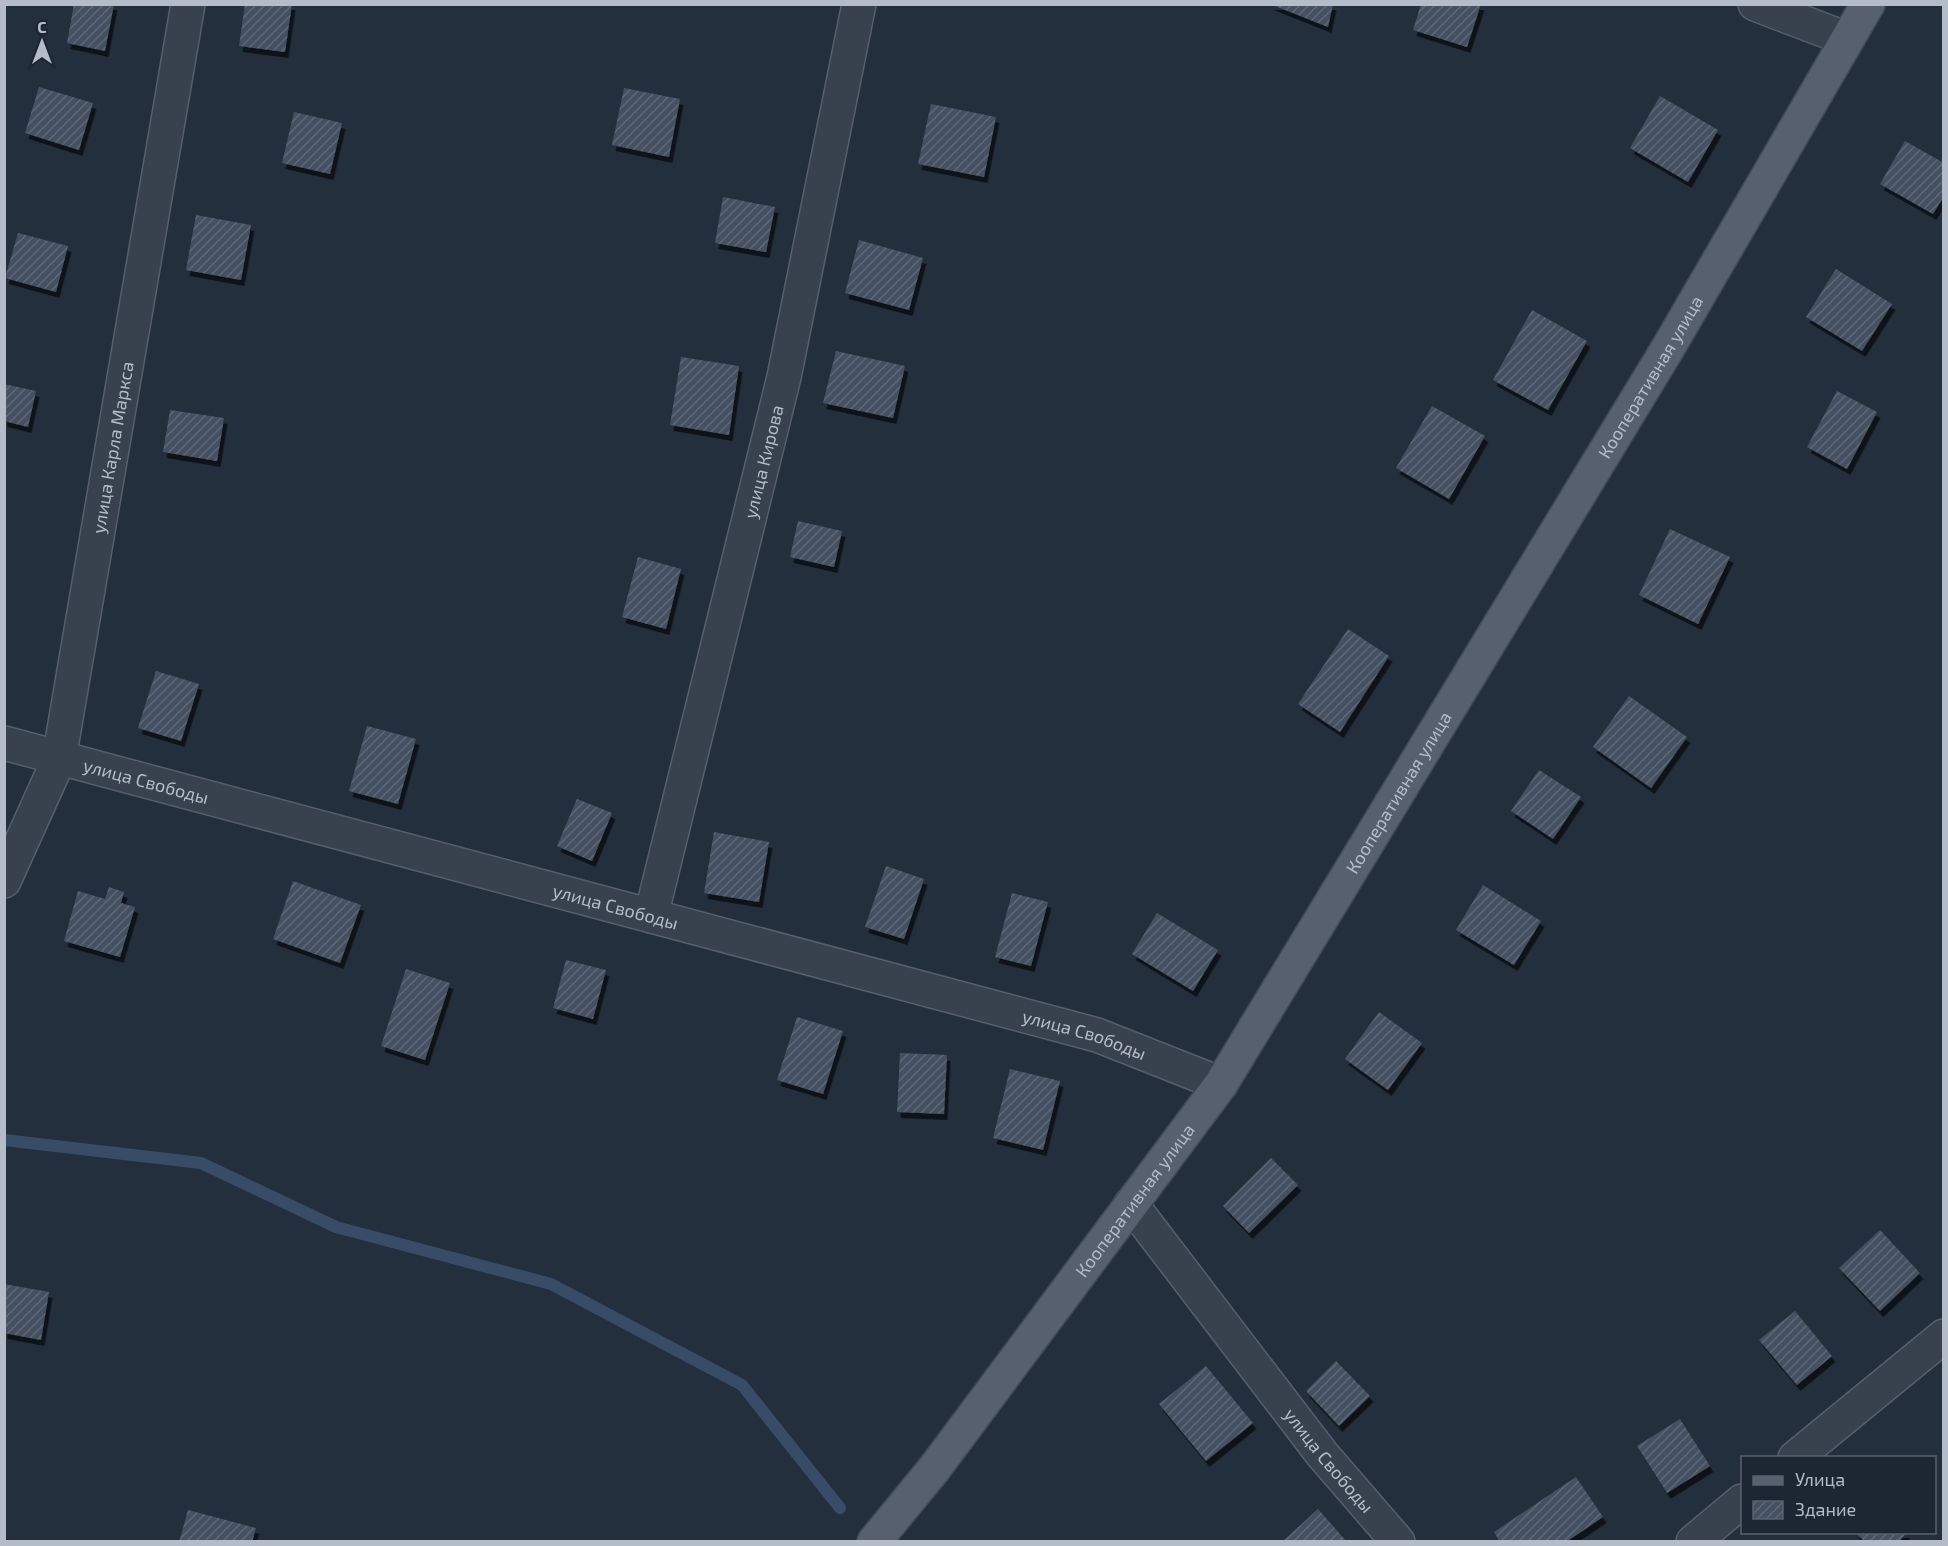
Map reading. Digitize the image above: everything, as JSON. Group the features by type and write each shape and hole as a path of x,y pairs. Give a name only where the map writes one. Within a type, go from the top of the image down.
{"main road":[{"name":"Кооперативная улица","path":"874,1542 934,1469 1221,1084 1668,348 1869,4"}],"street":[{"name":"улица Карла Маркса","path":"4,881 59,759 188,4"},
{"name":"улица Кирова","path":"651,916 784,377 858,4"},
{"path":"1755,4 1847,39"},
{"name":"улица Свободы","path":"4,743 1097,1035 1221,1084"},
{"name":"улица Свободы","path":"1131,1204 1322,1454 1398,1542"},
{"path":"1797,1456 1944,1336"},
{"path":"1693,1542 1741,1503"}],"building":[{"path":"74,4 114,4 105,51 67,43"},
{"path":"245,4 292,4 285,52 239,46"},
{"path":"1270,4 1333,4 1328,27"},
{"path":"1421,4 1481,4 1467,47 1413,30"},
{"path":"39,87 93,103 79,150 25,133"},
{"path":"624,88 680,99 669,157 612,145"},
{"path":"1660,96 1718,130 1688,182 1630,148"},
{"path":"931,104 996,117 984,177 918,164"},
{"path":"294,112 342,123 330,174 282,163"},
{"path":"1905,141 1944,163 1944,196 1933,214 1880,184"},
{"path":"723,197 775,207 766,252 715,243"},
{"path":"196,215 251,225 241,280 186,270"},
{"path":"18,233 68,246 56,292 5,278"},
{"path":"859,240 923,258 909,310 845,293"},
{"path":"1836,269 1892,304 1862,351 1806,317"},
{"path":"1532,310 1587,341 1548,410 1493,380"},
{"path":"836,351 905,366 893,418 823,403"},
{"path":"681,357 739,366 729,435 670,425"},
{"path":"4,384 36,391 28,427 4,421"},
{"path":"1837,391 1877,412 1847,469 1807,447"},
{"path":"1432,406 1485,436 1449,499 1396,468"},
{"path":"170,410 224,418 217,461 163,452"},
{"path":"798,521 842,531 834,567 790,557"},
{"path":"1670,529 1730,557 1698,624 1639,595"},
{"path":"638,557 681,569 666,629 622,617"},
{"path":"1348,629 1389,656 1340,732 1298,704"},
{"path":"156,671 199,684 181,741 138,728"},
{"path":"1629,696 1687,737 1651,788 1593,747"},
{"path":"367,726 416,739 398,804 349,791"},
{"path":"1539,770 1581,797 1553,839 1511,811"},
{"path":"577,799 612,813 592,861 557,846"},
{"path":"714,832 769,842 759,902 704,893"},
{"path":"886,866 924,879 904,939 865,927"},
{"path":"293,881 361,905 340,963 273,939"},
{"path":"1483,885 1541,921 1514,965 1456,930"},
{"path":"109,887 124,892 121,903 135,907 120,957 64,941 78,891 105,899"},
{"path":"1012,893 1048,902 1031,966 995,957"},
{"path":"1157,913 1218,950 1193,991 1132,954"},
{"path":"566,960 606,970 593,1019 553,1008"},
{"path":"406,969 450,983 425,1060 381,1046"},
{"path":"1379,1012 1422,1043 1388,1090 1345,1059"},
{"path":"797,1017 843,1031 823,1094 777,1080"},
{"path":"900,1053 947,1055 944,1114 897,1112"},
{"path":"1010,1069 1060,1081 1043,1150 993,1138"},
{"path":"1271,1158 1298,1185 1249,1233 1223,1206"},
{"path":"1880,1230 1920,1273 1880,1311 1839,1268"},
{"path":"4,1284 49,1292 41,1340 4,1333"},
{"path":"1795,1311 1832,1356 1797,1385 1759,1340"},
{"path":"1336,1361 1370,1396 1339,1426 1306,1391"},
{"path":"1206,1366 1253,1423 1206,1461 1159,1404"},
{"path":"1680,1419 1710,1466 1667,1493 1637,1446"},
{"path":"1576,1477 1603,1517 1566,1542 1500,1542 1494,1532"},
{"path":"1318,1509 1347,1542 1282,1542"},
{"path":"188,1510 256,1528 252,1542 179,1542"},
{"path":"1857,1534 1905,1534 1899,1542 1865,1542"}],"waterway":[{"path":"4,1140 201,1163 336,1227 551,1284 742,1385 840,1508"}]}
